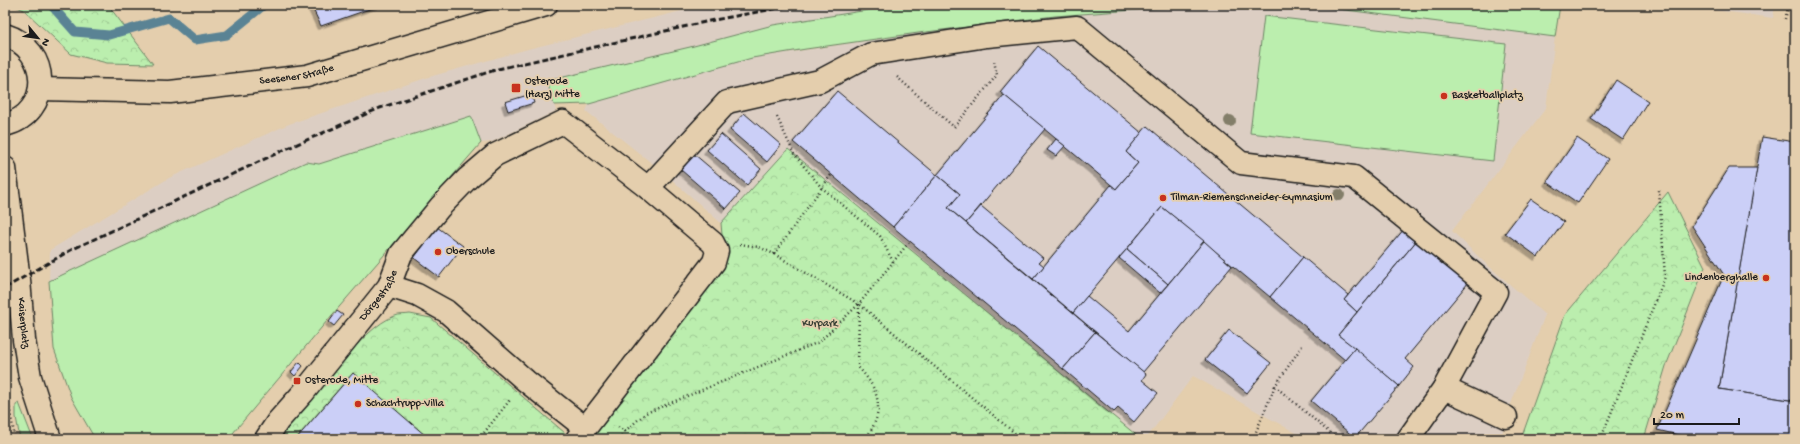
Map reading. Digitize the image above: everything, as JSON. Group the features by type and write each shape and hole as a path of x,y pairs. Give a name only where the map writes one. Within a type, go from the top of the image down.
{"street":[{"name":"Seesener Straße","path":"40,89 170,92 307,76 546,5"},
{"path":"389,286 417,295 446,311 526,380 586,427 714,262 717,251 714,243 648,188 727,102 820,81 871,54 987,36 1077,27 1241,163 1354,177 1496,292 1444,388 1408,439"},
{"path":"5,35 19,41 30,50 37,62 40,75 40,89 30,110 22,118 5,125"},
{"name":"Dörgestraße","path":"266,439 278,421 303,393 389,286 401,254 440,207 468,178 495,156 563,122 648,188"},
{"name":"Kaiserplatz","path":"5,168 19,280 24,340 30,377 50,435"},
{"path":"1444,388 1506,417"}],"path":[{"path":"1785,19 1789,5"},
{"path":"871,54 954,127 997,75 987,36"},
{"path":"766,93 794,154 821,187 880,236 893,262"},
{"path":"774,254 831,174"},
{"path":"1602,439 1666,277 1659,190"},
{"path":"618,439 646,413 819,342 859,304 910,241"},
{"path":"717,251 725,246 744,244 759,247 774,254 859,304 1022,439"},
{"path":"859,304 858,367 869,378 876,392 879,406 874,425 865,439"},
{"path":"1253,439 1274,386 1302,346"},
{"path":"479,439 526,380"},
{"path":"1274,386 1337,439"},
{"path":"7,394 15,439"},
{"path":"586,427 625,431"}],"shaded area":[{"path":"706,5 900,5 773,25 690,47 547,81 556,111 492,142 481,143 471,116 319,164 306,162 49,281 50,250 169,178 289,124 429,77 528,49"},
{"name":"Tilman-Riemenschneider-Gymnasium","path":"1200,5 1307,5 1555,37 1546,108 1452,231 1484,262 1545,315 1506,417 1501,439 1307,439 1193,376 1146,439 1141,439 788,149 721,223 663,172 586,111 589,104 752,58 918,33 1055,16"},
{"path":"1679,5 1775,5 1773,18"}],"green space":[{"path":"13,5 108,5 153,64 107,63 71,54 24,10"},
{"path":"900,5 1200,5 1055,16 806,49 752,58 589,104 554,105 547,81 690,47 773,25"},
{"path":"1307,5 1560,5 1555,37"},
{"path":"1264,16 1506,44 1493,161 1250,133"},
{"path":"471,116 481,143 327,321 228,439 95,439 71,397 54,349 49,281 306,162 319,164"},
{"name":"Kurpark","path":"788,149 1141,439 592,439 627,387 719,268 728,254 727,243 722,235 721,223"},
{"path":"1668,192 1705,267 1666,366 1644,439 1521,439 1565,315"},
{"path":"410,314 431,318 572,439 279,439 334,370 366,335 382,323 395,316"},
{"path":"19,403 33,439 20,439 16,417 16,405"}],"building":[{"path":"311,5 381,5 321,26"},
{"path":"1038,46 1142,133 1126,152 1138,163 1116,189 1000,92"},
{"path":"1616,80 1648,101 1623,140 1591,119"},
{"path":"837,91 937,175 893,227 793,142"},
{"path":"531,94 534,103 508,111 505,102"},
{"path":"1004,95 1045,129 966,223 948,208 960,194 937,175"},
{"path":"744,113 781,145 767,162 730,130"},
{"path":"1147,126 1303,257 1270,297 1162,207 1073,313 1033,279 1111,185 1116,189 1138,163 1126,152"},
{"path":"721,134 761,169 747,185 707,150"},
{"name":"Lindenberghalle","path":"1762,137 1795,142 1795,401 1719,389"},
{"path":"1577,138 1608,159 1578,203 1547,182"},
{"path":"1056,139 1065,146 1056,156 1047,150"},
{"path":"694,154 740,193 726,209 681,170"},
{"path":"1729,168 1757,168 1719,389 1795,401 1795,439 1696,439 1657,430 1724,275 1692,226"},
{"path":"937,175 960,194 948,208 1095,332 1063,369 893,227"},
{"path":"1531,199 1564,222 1538,257 1505,233"},
{"path":"981,206 1043,258 1039,262 1044,266 1033,279 966,223"},
{"path":"1162,207 1204,241 1168,284 1127,249"},
{"name":"Oberschule","path":"437,227 463,246 439,277 414,258"},
{"path":"1405,228 1418,239 1357,312 1344,300"},
{"path":"1418,239 1469,282 1405,359 1414,367 1399,386 1338,335"},
{"path":"1204,241 1232,266 1143,372 1073,313 1087,296 1129,331"},
{"path":"1127,249 1168,284 1160,293 1119,258"},
{"path":"1303,257 1348,295 1344,300 1357,312 1338,335 1355,348 1345,360 1270,297"},
{"path":"337,311 343,315 334,326 329,322"},
{"path":"1229,330 1271,363 1247,393 1205,360"},
{"path":"1095,332 1146,374 1142,380 1158,393 1134,422 1118,408 1114,412 1063,369"},
{"path":"1355,348 1399,386 1355,438 1311,401"},
{"path":"299,362 303,366 295,376 291,372"},
{"name":"Schachtrupp-Villa","path":"353,373 426,436 423,439 296,439"}],"waterway":[{"path":"51,5 75,32 109,35 169,18 195,40 227,35 264,5"}],"railway":[{"path":"5,288 71,250 286,149 380,108 498,69 714,20 795,5"}],"place":[{"name":"Osterode (Harz) Mitte","path":"516,88"},
{"name":"Basketballplatz","path":"1444,96"},
{"name":"Tilman-Riemenschneider-Gymnasium","path":"1163,198"},
{"name":"Oberschule","path":"438,252"},
{"name":"Lindenberghalle","path":"1766,278"},
{"name":"Osterode, Mitte","path":"297,381"},
{"name":"Schachtrupp-Villa","path":"358,404"}]}
